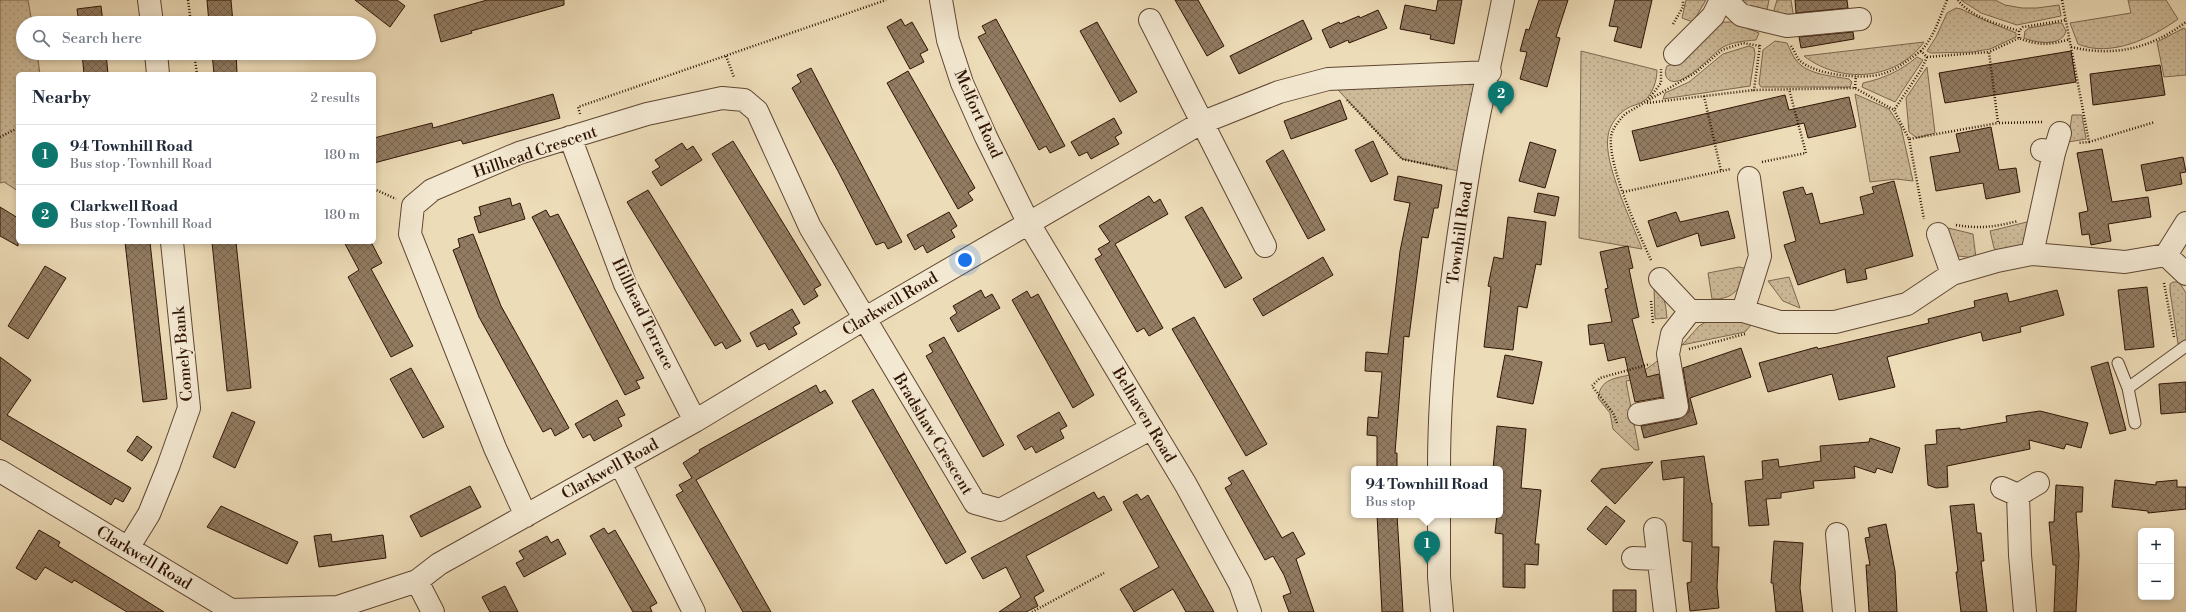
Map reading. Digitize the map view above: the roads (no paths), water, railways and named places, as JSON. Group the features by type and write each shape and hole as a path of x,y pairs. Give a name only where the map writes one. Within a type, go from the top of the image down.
{"street":[{"path":"149,0 151,16"},
{"name":"Melfort Road","path":"941,0 948,40 962,83 1028,222"},
{"name":"Townhill Road","path":"1439,466 1439,409 1458,240 1468,173 1490,72 1503,0"},
{"path":"1675,54 1713,16 1721,0"},
{"path":"1726,0 1741,15 1777,24 1860,19"},
{"path":"1150,20 1201,123 1265,246"},
{"path":"157,60 158,72"},
{"name":"Clarkwell Road","path":"0,471 232,611 338,607 417,581 439,564 695,421 1028,222 1201,123 1279,92 1328,78 1490,72"},
{"name":"Hillhead Crescent","path":"526,516 486,428 410,234 413,206 432,190 519,153 647,114 722,98 744,100 757,111 810,227 864,319"},
{"name":"Hillhead Terrace","path":"578,135 625,284 695,421"},
{"path":"2032,254 2041,215 2053,145"},
{"path":"1742,173 1760,256 1743,311"},
{"name":"Belhaven Road","path":"1028,222 1186,485 1240,584 1250,612"},
{"path":"1936,224 1952,274"},
{"path":"1660,279 1690,311 1743,311 1780,322 1835,322 1907,304 1952,274 1997,261 2032,254 2125,262 2166,255 2186,224"},
{"name":"Comely Bank","path":"128,548 149,514 189,408 172,244"},
{"path":"2166,255 2186,274"},
{"path":"1639,414 1677,407 1668,354 1672,334 1690,311"},
{"name":"Bradshaw Crescent","path":"864,319 975,503 1000,510 1152,428"},
{"path":"620,463 694,612"},
{"path":"2025,612 2020,555 2010,491 2038,483"},
{"path":"1439,518 1439,577 1442,612"},
{"path":"1655,529 1664,612"},
{"path":"1837,534 1844,612"},
{"path":"1633,558 1658,559"},
{"path":"417,581 433,612"}],"lane":[{"path":"2128,388 2186,346"},
{"path":"2118,363 2128,388 2135,423"}],"place":[{"name":"Clarkwell Road","path":"1501,114"},
{"name":"94 Townhill Road","path":"1427,564"}]}
